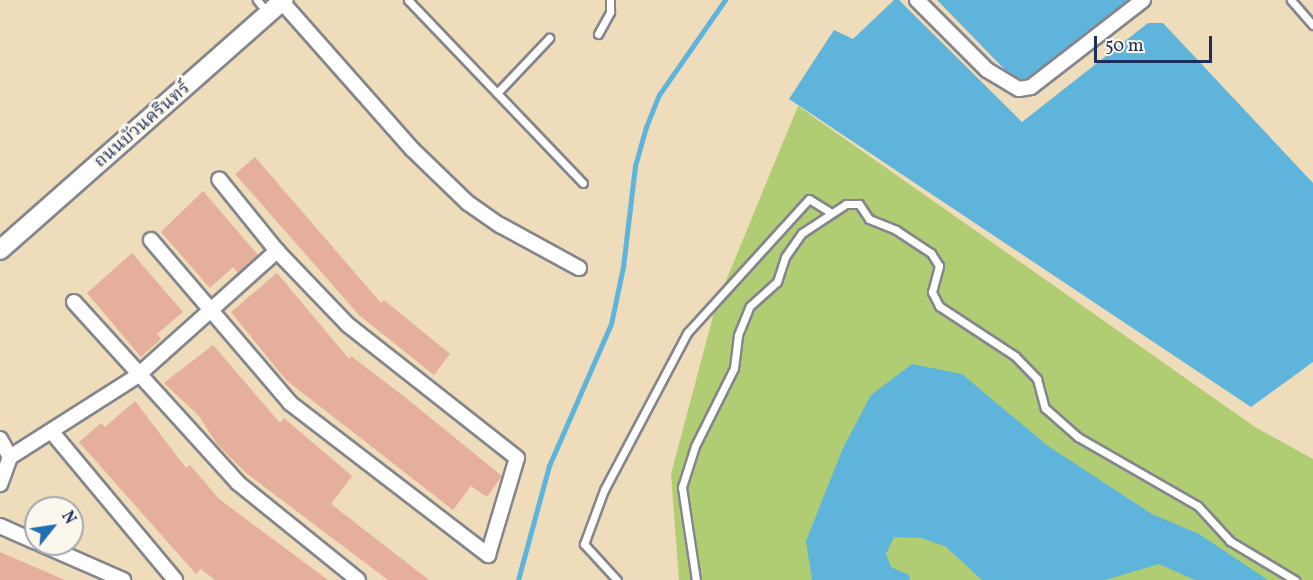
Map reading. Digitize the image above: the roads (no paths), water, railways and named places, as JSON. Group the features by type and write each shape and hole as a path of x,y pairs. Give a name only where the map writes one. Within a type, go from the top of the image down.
{"street":[{"path":"916,0 987,70 1019,89 1031,87 1143,0"},
{"name":"ถนนบัวนครินทร์","path":"0,250 278,6"},
{"path":"278,6 412,149 468,203 500,225 579,268"},
{"path":"151,240 209,311 290,403 488,555 517,458 348,326 277,251 219,179"},
{"path":"0,484 10,457 137,376 277,251"},
{"path":"74,302 137,376 238,483 358,580"},
{"path":"51,431 175,580"},
{"path":"0,439 10,457"},
{"path":"0,526 24,537"},
{"path":"68,556 123,580"}],"lane":[{"path":"257,0 278,6"},
{"path":"408,0 583,183"},
{"path":"598,34 610,12 610,0"},
{"path":"1291,0 1313,25"},
{"path":"497,93 549,38"},
{"path":"617,580 584,544 604,490 687,333 809,199 831,213"},
{"path":"696,580 682,487 694,446 734,368 738,335 750,306 777,282 785,257 802,233 846,204 858,204 869,219 896,230 931,253 939,266 932,292 939,306 1015,356 1037,379 1045,408 1078,437 1198,506 1230,541 1295,580"}],"water":[{"path":"894,0 899,0 1022,122 1148,23 1163,23 1313,183 1313,362 1251,407 789,99 834,30 853,39"},
{"path":"937,0 1136,0 1032,80 1013,78"},
{"path":"912,364 962,374 1048,446 1152,514 1199,534 1268,580 1195,580 1159,564 1105,580 982,580 945,546 921,538 894,537 886,554 891,567 909,575 910,580 812,580 806,541 843,448 871,395"}],"waterway":[{"path":"518,580 549,466 611,324 623,267 635,166 646,127 659,95 725,0"}]}
